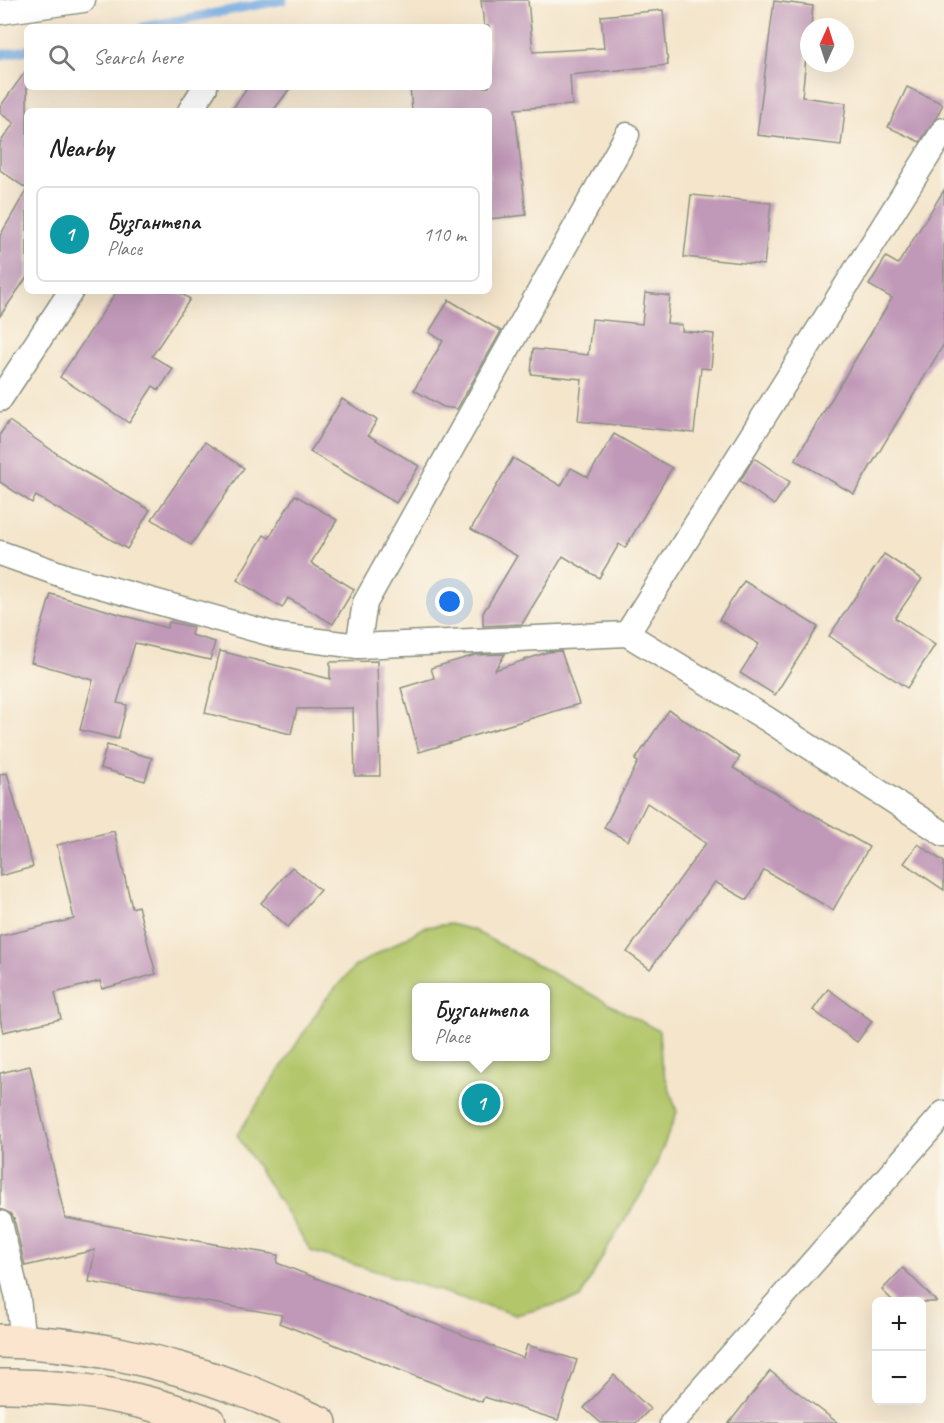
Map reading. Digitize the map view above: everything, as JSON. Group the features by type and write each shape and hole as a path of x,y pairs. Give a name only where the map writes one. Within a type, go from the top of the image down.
{"main road":[{"path":"12,1341 63,1344 106,1351 174,1367 244,1390 320,1423"},
{"path":"0,1386 23,1385 81,1390 123,1397 209,1423"}],"street":[{"path":"0,12 82,0"},
{"path":"192,108 204,90"},
{"path":"627,634 944,130"},
{"path":"358,646 365,603 627,135"},
{"path":"0,399 69,294"},
{"path":"0,553 68,577 279,636 358,646 627,634 767,719 944,834"},
{"path":"672,1423 944,1113"},
{"path":"0,1223 18,1299 12,1341"}],"green space":[{"path":"450,924 473,930 659,1031 661,1063 677,1112 650,1180 608,1247 580,1298 516,1315 311,1251 237,1135 325,1000 355,966 425,927"}],"building":[{"path":"481,0 528,0 533,52 604,48 601,16 663,10 668,65 570,75 572,105 515,109 526,215 492,219 492,108 412,108 410,90 492,90 492,24 484,24"},
{"path":"774,1 813,6 812,18 800,18 800,72 804,72 802,97 846,103 841,145 757,135"},
{"path":"24,73 27,108 24,108 24,187 0,170 0,143 14,123 0,113 0,107"},
{"path":"907,87 943,104 920,142 888,127"},
{"path":"246,90 289,90 275,108 233,108"},
{"path":"944,190 944,344 854,494 795,460 892,298 869,285 886,257 898,264"},
{"path":"24,194 24,281 0,316 0,236"},
{"path":"691,195 771,203 764,265 684,257"},
{"path":"645,293 670,296 667,323 682,325 682,331 714,334 711,369 701,368 694,433 578,421 582,379 531,374 533,349 588,355 592,319 642,324"},
{"path":"115,294 182,294 190,299 152,356 173,369 159,390 153,386 129,423 60,377"},
{"path":"449,300 501,331 457,409 443,407 414,390 443,341 429,332"},
{"path":"342,399 377,420 368,435 419,466 396,503 310,452"},
{"path":"9,421 81,470 150,510 127,549 36,496 32,503 0,482 0,434"},
{"path":"614,434 672,468 625,548 619,544 599,578 563,556 522,624 483,626 483,613 517,556 471,529 513,458 561,486 571,468 588,477"},
{"path":"205,442 244,468 191,545 152,519"},
{"path":"754,458 790,482 774,505 740,481"},
{"path":"295,495 337,520 311,563 354,589 333,624 288,598 282,608 237,580 264,535 269,538"},
{"path":"884,554 922,579 895,618 935,645 907,688 829,636"},
{"path":"744,581 818,627 775,695 740,673 759,644 719,620"},
{"path":"51,594 167,628 169,622 193,627 191,635 215,642 210,660 135,643 117,703 127,705 118,739 80,730 93,680 31,662"},
{"path":"220,651 330,679 330,662 377,661 380,776 355,776 353,708 297,709 291,734 205,713"},
{"path":"561,651 579,704 419,752 401,688 434,678 431,668 475,655 505,654 495,670 548,652"},
{"path":"669,710 740,757 733,768 869,847 833,910 764,870 747,900 715,882 650,969 627,952 706,843 647,803 628,841 604,828 638,762 635,760"},
{"path":"107,745 152,758 145,781 100,768"},
{"path":"7,773 33,867 0,876 0,774"},
{"path":"114,831 132,908 138,906 156,974 102,989 100,981 55,993 61,1019 3,1032 0,1018 0,936 74,919 57,845"},
{"path":"918,844 944,862 944,890 904,863"},
{"path":"292,867 320,890 288,927 261,903"},
{"path":"828,989 872,1021 857,1042 813,1010"},
{"path":"30,1066 65,1218 278,1255 277,1263 523,1358 527,1345 577,1360 558,1420 484,1397 482,1402 279,1323 282,1315 89,1282 95,1250 25,1266 14,1219 10,1213 0,1209 0,1073"},
{"path":"903,1268 937,1302 926,1302 926,1297 889,1297 882,1290"},
{"path":"770,1371 838,1423 729,1423"},
{"path":"614,1375 650,1409 636,1423 601,1423 584,1408"}],"waterway":[{"path":"159,24 283,0"},
{"path":"0,55 24,51"}],"place":[{"name":"Бузгантепа","path":"481,1103"}]}
